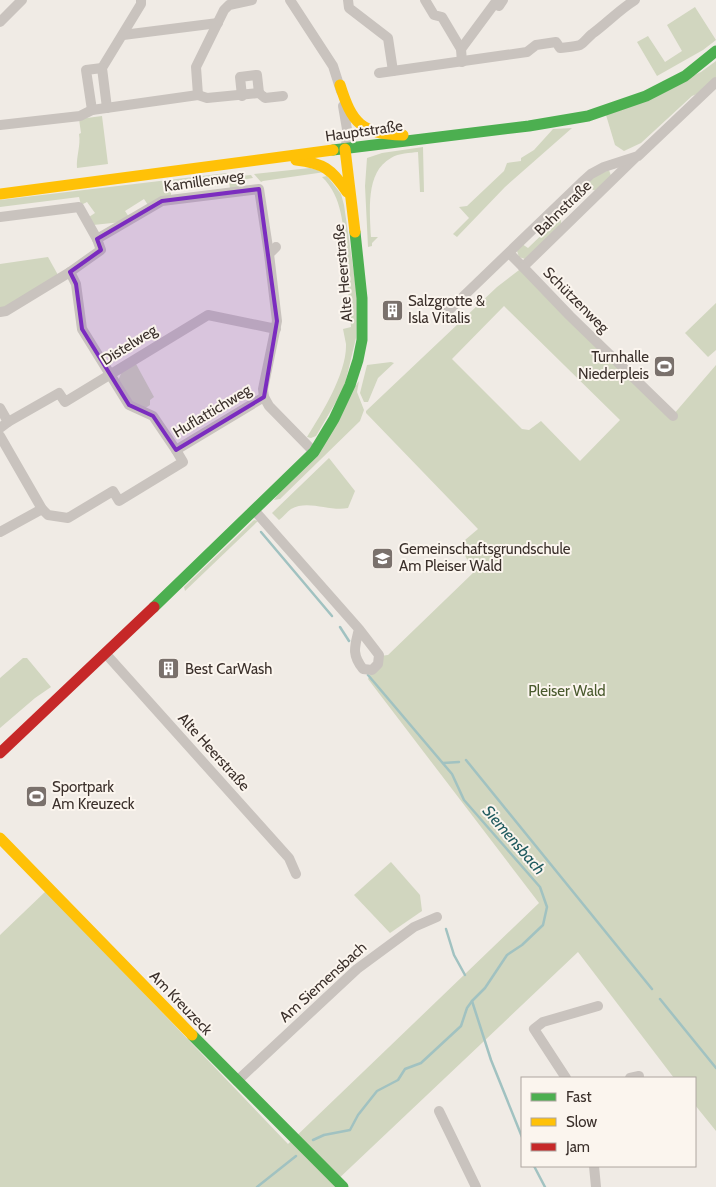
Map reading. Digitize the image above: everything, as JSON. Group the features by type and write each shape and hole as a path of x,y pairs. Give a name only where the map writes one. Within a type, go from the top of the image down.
{"street":[{"path":"0,22 22,0"},
{"path":"107,108 102,68 141,4 141,0"},
{"path":"198,96 196,67 224,10 229,5 252,0"},
{"path":"290,0 333,66 351,114 365,129 390,135 462,133"},
{"path":"348,0 349,8 388,38 393,71"},
{"path":"425,0 434,14 442,17 461,49 462,62"},
{"path":"461,49 495,3 499,6 503,0"},
{"path":"379,73 527,52 536,45 556,42 560,48 579,45 585,42 589,36 599,30 621,9 636,0"},
{"path":"123,35 218,24"},
{"name":"Hauptstraße","path":"0,194 462,133 529,126 588,116 646,96 685,76 716,51"},
{"path":"92,110 86,70 102,68"},
{"path":"242,96 240,78 256,75 259,93 264,98 283,96"},
{"name":"Bahnstraße","path":"523,267 716,82"},
{"path":"340,85 348,135 345,149"},
{"path":"0,125 80,116 92,110 198,96 207,98 259,93"},
{"name":"Alte Heerstraße","path":"0,753 106,654 314,452 332,425 343,403 359,359 363,332 362,292 345,149"},
{"name":"Bahnstraße","path":"446,313 592,174 604,167 638,156"},
{"path":"277,158 312,162 329,169 336,175 350,196"},
{"name":"Kamillenweg","path":"97,239 162,201 259,189 273,250 278,321 263,389 264,397"},
{"path":"0,217 79,207 101,250 70,272 6,311 0,312"},
{"path":"509,253 523,267"},
{"name":"Schützenweg","path":"523,267 570,316 673,416"},
{"path":"70,272 76,284 82,329 129,406 153,416 176,450"},
{"name":"Distelweg","path":"4,425 59,393 65,402 208,314 276,329"},
{"path":"264,397 269,406 314,452"},
{"name":"Huflattichweg","path":"42,509 48,515 68,518 113,491 120,501 183,462 176,450 264,397"},
{"path":"0,408 4,425"},
{"path":"0,436 42,509 0,532"},
{"path":"254,510 359,629"},
{"name":"Alte Heerstraße","path":"106,654 289,858 296,874"},
{"name":"Am Kreuzeck","path":"0,838 343,1187"},
{"name":"Am Siemensbach","path":"237,1081 358,968 414,927 437,917"},
{"path":"565,1077 534,1029 543,1022 598,1006"},
{"path":"439,1111 476,1187"},
{"path":"596,1167 596,1187"}],"highlighted area":[{"path":"259,189 277,321 264,397 176,450 153,416 129,405 82,329 76,284 70,272 101,250 97,239 162,201"}],"green space":[{"path":"695,7 716,40 703,50 657,76 637,42 648,36 665,62 682,51 667,25"},
{"path":"716,61 716,77 697,94 692,96 641,143 624,151 615,145 606,115 701,72"},
{"path":"102,116 108,164 77,168 79,134 81,133 79,119"},
{"path":"572,128 505,187 457,237 453,234 469,218 459,207 467,206 504,171 507,163 521,161 521,158 534,150 553,129"},
{"path":"423,147 424,192 420,192 418,152 394,156 383,164 377,173 371,193 370,216 371,237 378,237 372,243 372,246 368,247 365,186 367,158 382,153"},
{"path":"310,168 325,172 261,182 254,174"},
{"path":"609,170 611,176 598,191 589,189 561,217 561,227 525,259 519,257 517,251 522,244 528,248 554,223 552,215 595,176"},
{"path":"227,173 228,177 251,175 253,178 241,180 241,188 230,189 229,181 171,188 171,196 148,205 144,199 125,211 129,217 122,222 93,225 89,217 95,213 87,202 81,205 79,197 0,207 0,200"},
{"path":"327,176 341,194 344,205 357,294 356,338 344,388 316,436 311,438 307,437 333,392 342,367 346,344 343,329 351,327 347,276 341,255 346,254 343,223 334,194 322,177"},
{"path":"48,257 58,275 5,307 0,308 0,264"},
{"name":"Pleiser Wald","path":"523,267 673,415 716,365 716,1131 696,1106 696,1077 673,1077 578,952 334,1183 337,1187 0,1187 0,935 46,891 288,1144 539,903 368,679 380,656 388,655 474,572 462,550 465,540 478,529 366,411 497,287","holes":["504,306 620,420 580,461 541,421 529,430 522,429 452,359"]},
{"path":"716,303 716,350 708,357 685,333"},
{"path":"394,363 378,378 368,402 364,402 360,393 367,365"},
{"path":"136,364 154,397 150,400 150,405 144,409 131,403 118,381 122,371"},
{"path":"359,381 357,392 364,410 360,421 280,499 274,500"},
{"path":"329,458 355,491 348,508 341,509 312,505 298,506 291,509 279,520 272,513"},
{"path":"254,520 258,521 185,591 184,587"},
{"path":"23,658 27,658 51,687 0,728 0,678"},
{"path":"391,862 420,895 422,911 390,933 354,895"}],"waterway":[{"name":"Siemensbach","path":"261,532 332,616"},
{"name":"Siemensbach","path":"340,627 349,641"},
{"name":"Siemensbach","path":"368,675 452,774 464,800 540,887 547,907 543,925 522,945 507,955 485,988 472,1001 491,1060 521,1135"},
{"path":"466,760 652,989"},
{"path":"443,763 459,762"},
{"path":"446,929 454,955 465,975"},
{"path":"660,999 716,1068"},
{"path":"313,1140 324,1135 350,1130 358,1115 377,1091 398,1080 405,1069 421,1063 461,1026 467,1008 472,1001"},
{"path":"257,1187 296,1156"},
{"name":"Siemensbach","path":"535,1167 545,1187"}],"traffic: fast":[{"path":"333,150 529,126 588,116 646,96 685,76 716,51"},
{"path":"154,607 314,452 334,419 350,385 362,340 362,298 355,232"},
{"path":"192,1035 343,1187"}],"traffic: slow":[{"path":"340,85 349,109 360,124 377,132 403,135"},
{"path":"345,149 355,232"},
{"path":"0,194 333,150"},
{"path":"296,160 326,168 337,178 347,192"},
{"path":"0,838 192,1035"}],"traffic: jam":[{"path":"0,753 154,607"}],"place":[{"name":"Salzgrotte & Isla Vitalis","path":"392,310"},
{"name":"Turnhalle Niederpleis","path":"665,366"},
{"name":"Gemeinschaftsgrundschule Am Pleiser Wald","path":"383,558"},
{"name":"Best CarWash","path":"169,669"},
{"name":"Sportpark Am Kreuzeck","path":"36,796"}]}
